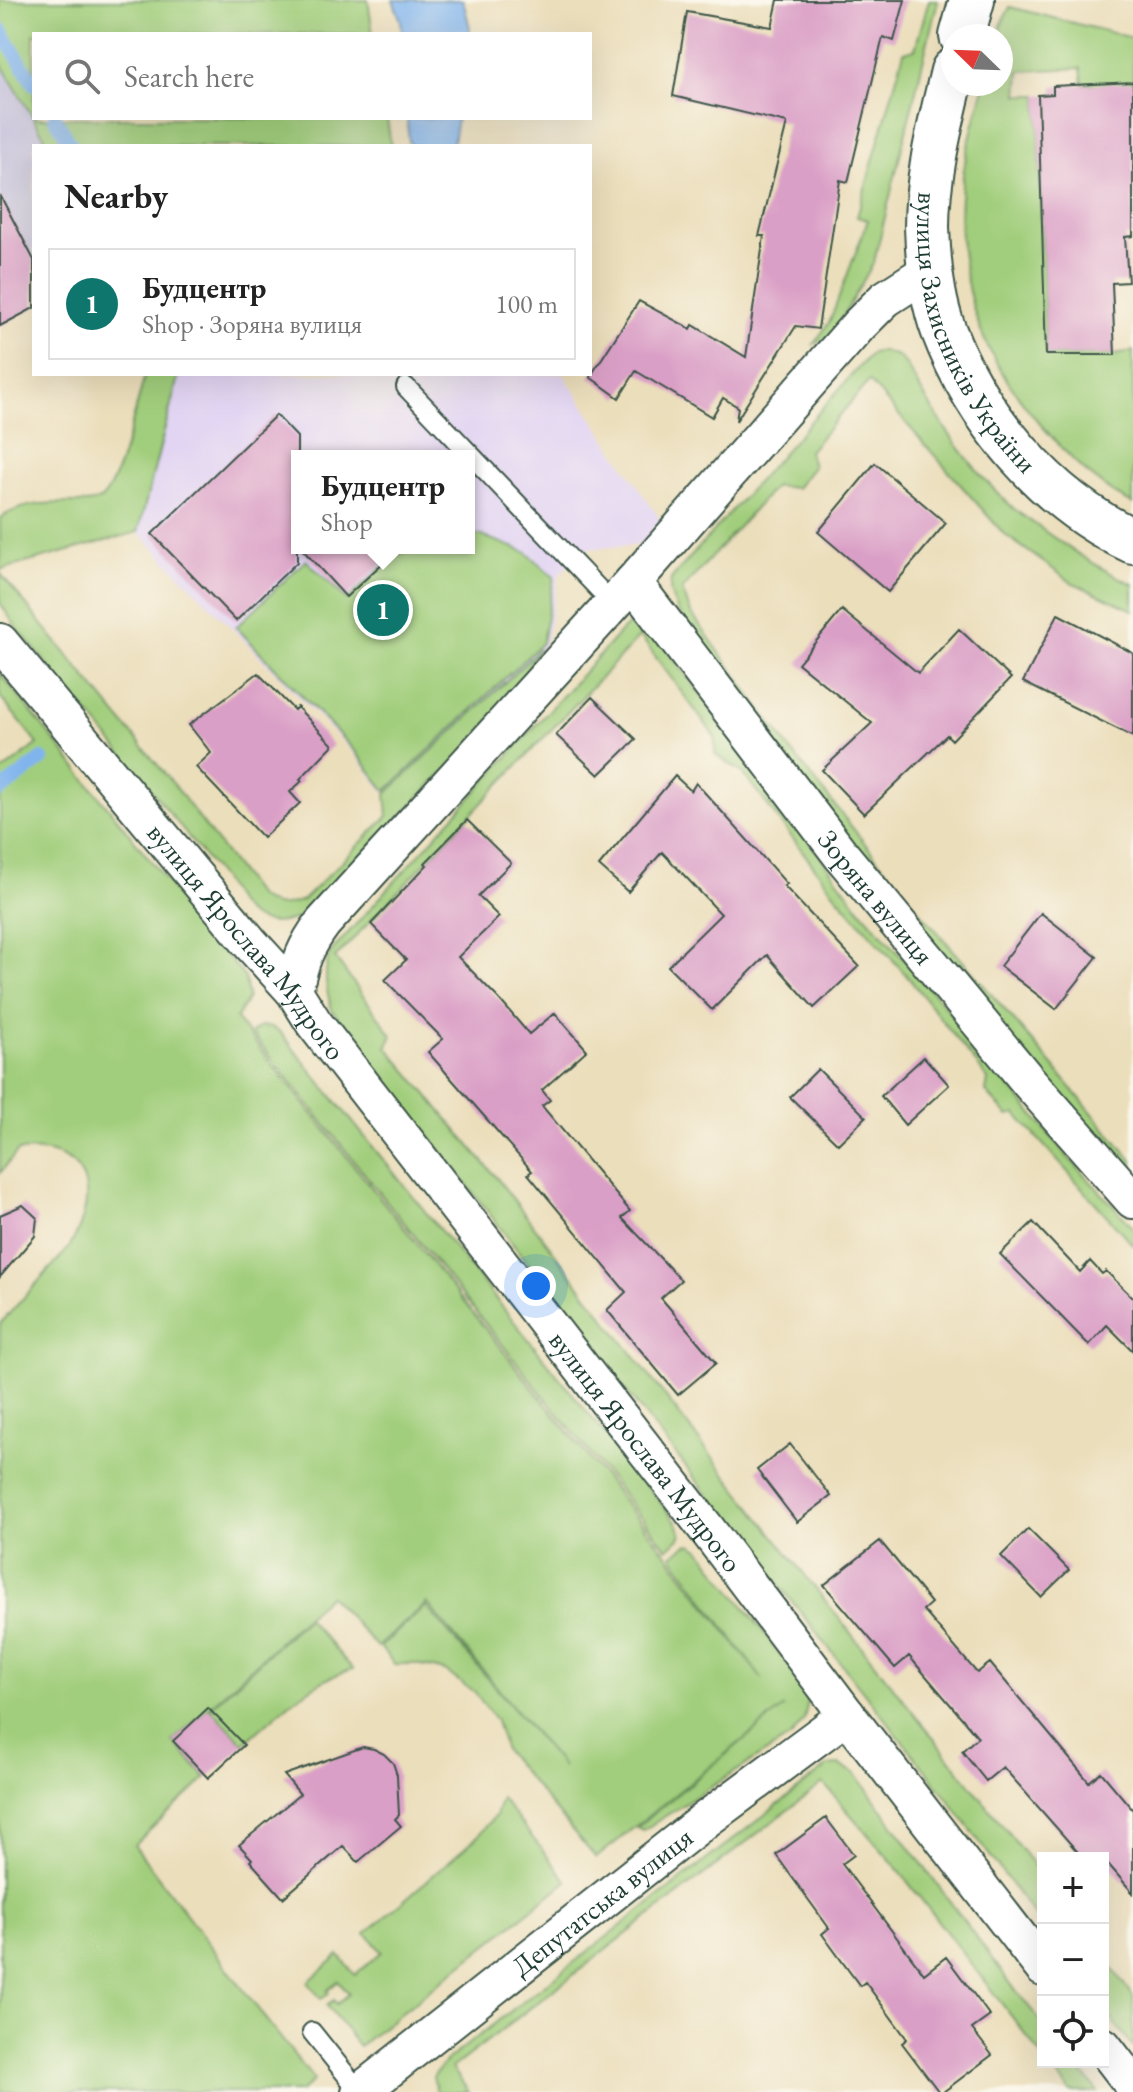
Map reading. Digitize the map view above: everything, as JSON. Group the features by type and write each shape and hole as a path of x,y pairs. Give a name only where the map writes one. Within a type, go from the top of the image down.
{"street":[{"path":"965,24 972,0"},
{"name":"вулиця Захисників України","path":"948,96 930,180 927,227 930,270 942,326 962,372 994,423 1032,469 1079,509 1133,541"},
{"path":"294,991 299,964 309,942 323,923 623,593 859,325 885,299 930,270"},
{"name":"Зоряна вулиця","path":"623,593 1029,1082 1133,1200"},
{"name":"вулиця Ярослава Мудрого","path":"0,642 241,932 294,991 314,1023 1037,1960"},
{"name":"Депутатська вулиця","path":"378,2087 682,1837 847,1715"},
{"path":"1109,2054 1133,2085"}],"lane":[{"path":"406,387 472,450"},
{"path":"475,453 623,593"},
{"path":"312,2032 378,2087"}],"shaded area":[{"path":"0,63 48,144 32,144 32,309 0,326"},
{"path":"178,376 564,376 661,521 640,545 584,549 559,575 545,645 386,794 353,752 138,532"}],"green space":[{"path":"0,0 368,0 373,32 32,32 32,116 0,62"},
{"path":"929,0 938,0 874,262 839,323 828,338 814,344 830,321 868,220 857,217 904,52 915,49"},
{"path":"1010,7 1133,38 1133,93 1083,84 1081,68 1020,71 1018,95 1038,95 1046,355 1115,355 1133,351 1133,504 1088,474 1028,410 991,353 968,289 961,237 961,202 971,134 982,96 1013,96 1013,24 1002,23"},
{"path":"35,120 387,120 391,144 49,144"},
{"path":"882,351 898,356 905,363 965,456 1013,508 1084,558 1133,584 1133,610 1071,582 1004,534 869,381 809,451 813,467 796,488 775,486 682,590 691,613 789,748 910,900 1133,1161 1133,1180 916,932 678,612 670,592 671,579 866,359 872,353"},
{"path":"144,376 178,376 138,532 0,570 0,518 17,509 35,505 84,503 102,498 115,477"},
{"path":"475,535 480,535 526,552 554,577 542,643 386,791 354,750 236,627 306,560 347,600 400,554 475,554"},
{"path":"0,573 175,786 258,897 275,905 303,900 388,816 386,794 540,649 521,680 467,749 303,915 271,923 251,916 242,908 159,800 16,627 0,603"},
{"path":"633,621 651,628 859,908 943,1004 1066,1155 1133,1227 1133,1245 1016,1114 1008,1116 986,1092 988,1079 908,977 835,894 743,773 715,754 715,737 640,636 335,958 392,1035 387,1047 496,1177 1037,1869 1037,1919 945,1795 644,1414 332,1010 326,982 330,953"},
{"path":"0,673 245,978 248,998 236,1019 665,1552 762,1679 672,1556 686,1545 700,1549 809,1695 804,1720 792,1736 643,1830 637,1827 784,1707 596,1858 505,1751 496,1721 475,1693 445,1671 416,1664 394,1664 380,1647 426,1606 563,1767 427,1603 377,1647 329,1595 173,1741 206,1778 134,1845 314,2080 300,2092 0,2092 0,1324 70,1246 80,1226 86,1191 82,1176 74,1164 42,1151 18,1151 0,1173 0,773 38,744 0,697"},
{"path":"261,1026 280,1032 677,1523 681,1534 667,1549 251,1033"},
{"path":"307,1618 353,1669 308,1690 244,1744 210,1708"},
{"path":"839,1765 855,1773 1037,2017 1037,2049 893,1863 823,1783 452,2068 469,2092 437,2092 433,2077 445,2062 828,1766"},
{"path":"501,1798 567,1881 359,2046 327,2006 334,2000 337,2004 349,1994 338,1981 321,1999 308,1982 339,1955 355,1975 382,1952 366,1933 475,1839 495,1816"},
{"path":"1109,1964 1133,1996 1133,2047 1109,2016"},
{"path":"1052,2068 1079,2068 1098,2092 1070,2092"}],"water":[{"path":"393,0 463,0 470,28 469,32 402,32"},
{"path":"407,120 457,120 451,144 409,142"}],"building":[{"path":"778,0 905,0 894,41 883,37 848,182 840,180 818,329 796,326 736,421 738,407 723,398 712,417 636,371 619,398 590,377 639,301 691,329 693,325 746,357 764,236 759,236 787,123 673,96 687,12 772,27"},
{"path":"1133,82 1133,236 1125,237 1128,282 1112,283 1115,355 1046,355 1038,95 1053,94 1053,86"},
{"path":"0,195 32,256 32,309 0,326"},
{"path":"276,415 297,437 297,450 291,450 291,554 297,554 297,562 236,621 152,534"},
{"path":"875,463 946,523 888,592 818,532"},
{"path":"307,554 393,554 346,597"},
{"path":"842,610 918,673 959,629 1011,678 952,740 947,735 864,814 822,770 872,723 798,663"},
{"path":"1058,614 1133,653 1133,737 1023,682"},
{"path":"258,673 294,710 297,707 333,745 290,792 300,803 263,838 196,767 211,753 189,725"},
{"path":"592,697 636,739 599,775 556,735"},
{"path":"675,776 691,791 696,783 787,884 784,886 859,966 814,1008 767,955 712,1010 668,966 721,914 662,852 628,892 599,866"},
{"path":"467,820 511,863 478,896 499,917 458,957 529,1034 555,1013 587,1050 542,1090 550,1100 542,1106 630,1211 622,1218 681,1280 661,1298 716,1363 678,1395 607,1310 626,1292 528,1174 532,1171 428,1052 443,1039 385,980 406,960 371,924"},
{"path":"1041,913 1097,957 1056,1009 1000,966"},
{"path":"924,1057 949,1085 905,1125 881,1096"},
{"path":"818,1069 866,1117 838,1144 790,1097"},
{"path":"23,1205 37,1218 35,1236 0,1277 0,1215"},
{"path":"1033,1222 1080,1272 1090,1261 1102,1274 1106,1271 1133,1298 1133,1351 1107,1325 1089,1345 1000,1254"},
{"path":"790,1444 831,1496 797,1522 757,1470"},
{"path":"1028,1529 1069,1570 1041,1597 1001,1556"},
{"path":"880,1541 931,1603 923,1610 977,1673 990,1663 1089,1782 1101,1772 1133,1810 1133,1893 1109,1865 1109,1852 1078,1852 1003,1767 986,1781 962,1751 978,1737 909,1656 895,1668 824,1585"},
{"path":"208,1708 244,1745 208,1778 173,1741"},
{"path":"363,1747 384,1754 393,1763 397,1775 399,1815 395,1819 401,1826 358,1862 343,1846 283,1898 239,1845 300,1794 284,1775"},
{"path":"826,1818 854,1855 842,1864 924,1974 946,1957 990,2016 972,2029 992,2055 943,2092 939,2092 902,2043 907,2039 865,1982 860,1986 822,1934 829,1928 776,1855"}],"waterway":[{"path":"0,29 32,81"},
{"path":"56,120 71,144"},
{"path":"0,791 42,759"}],"place":[{"name":"Будцентр","path":"383,610"}]}
